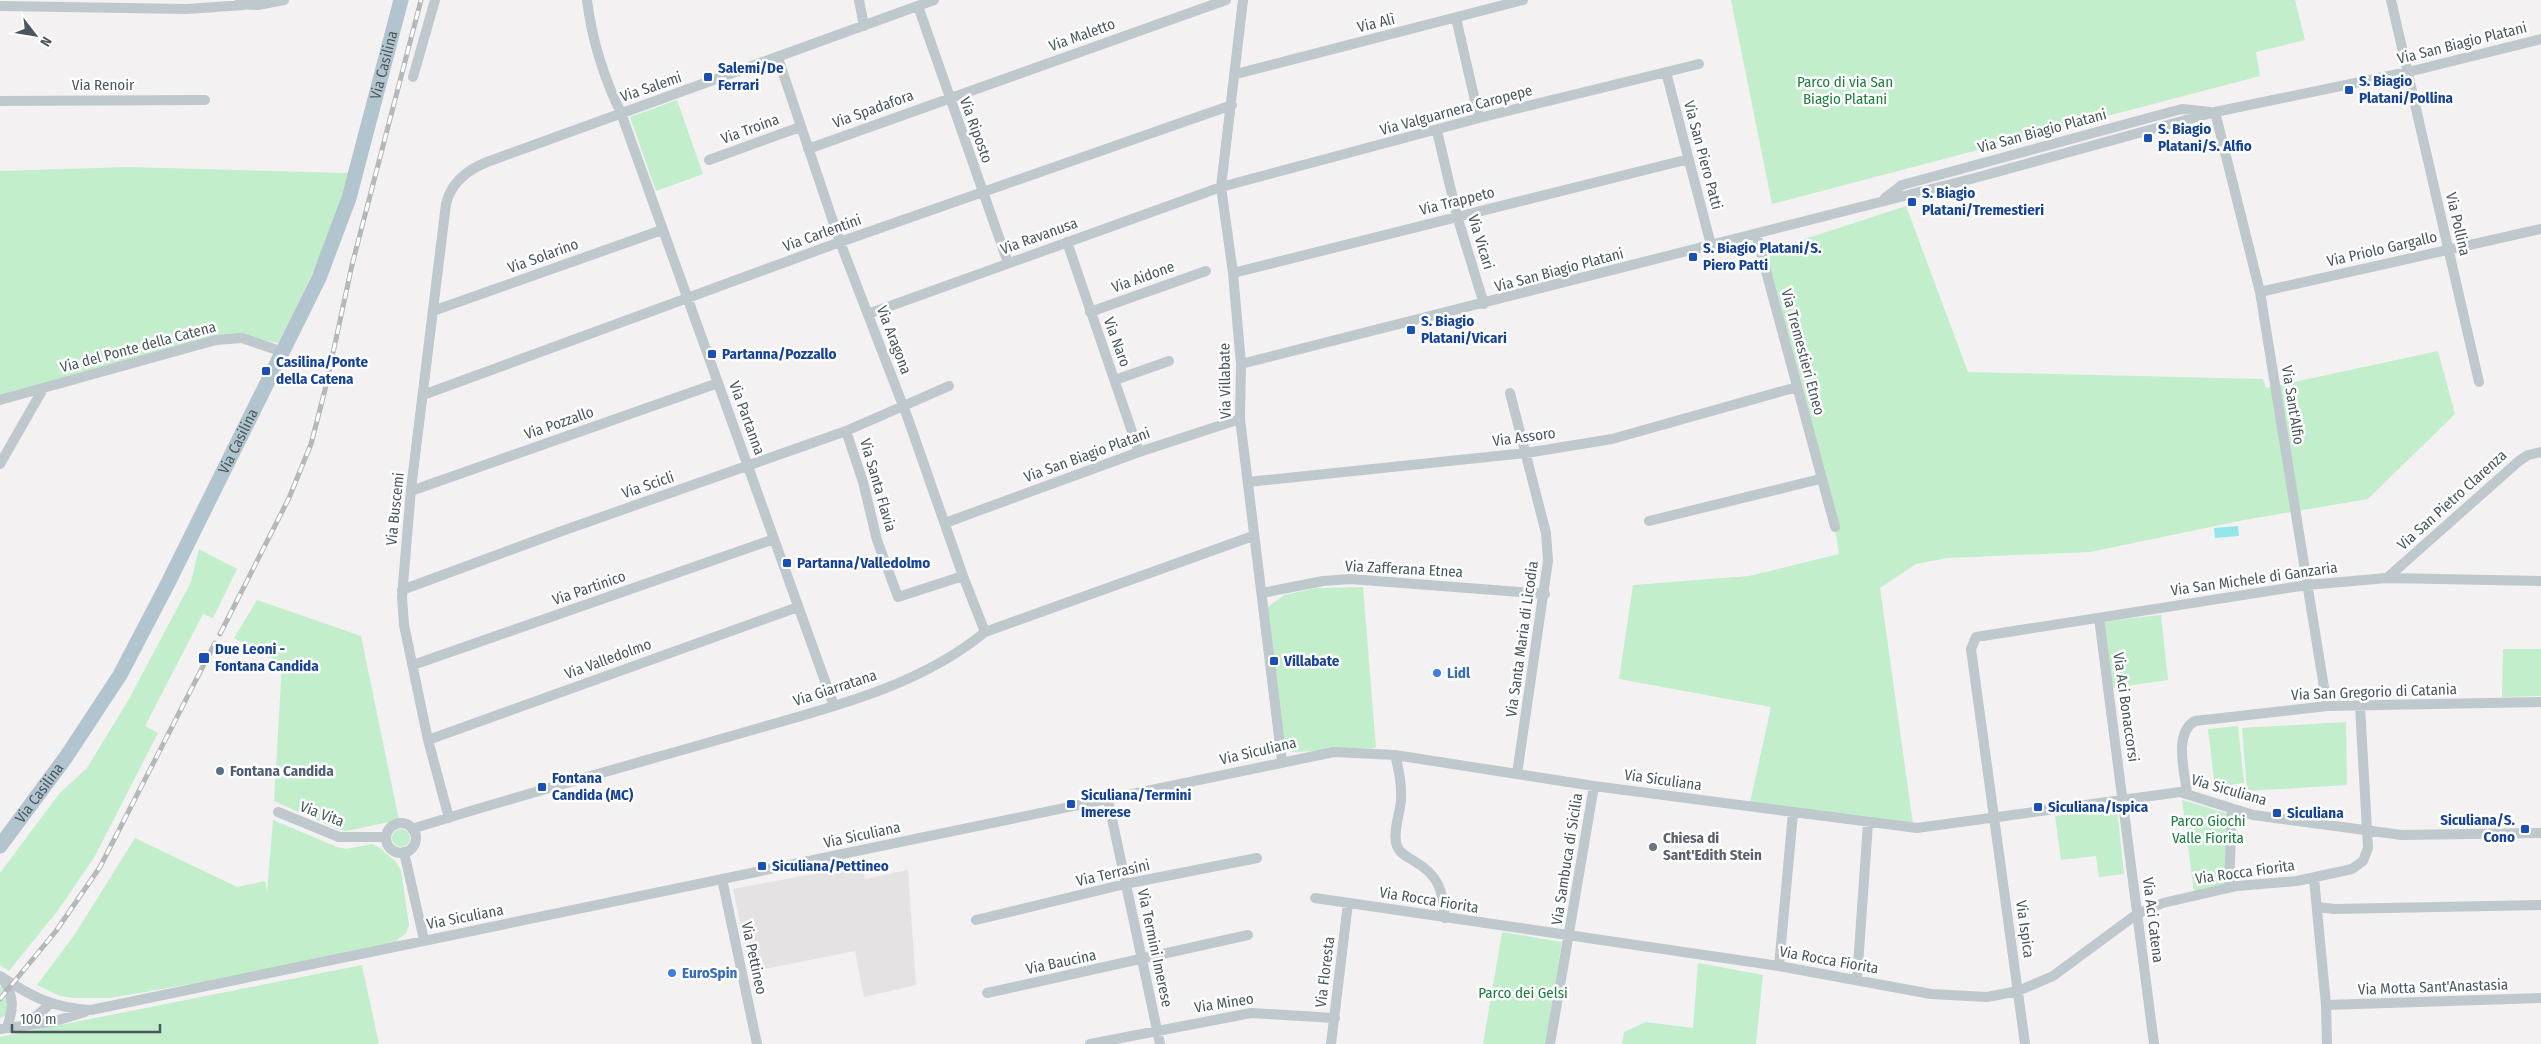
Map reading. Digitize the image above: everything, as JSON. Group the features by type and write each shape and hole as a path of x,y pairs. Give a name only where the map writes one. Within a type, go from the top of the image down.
{"main road":[{"name":"Via Casilina","path":"0,846 66,757 120,675 323,270 342,222 360,163 401,0"}],"street":[{"path":"134,6 151,0"},
{"path":"225,0 244,5"},
{"path":"0,6 199,8 284,0"},
{"name":"Via Casilina","path":"413,77 435,0"},
{"name":"Via Partanna","path":"587,0 599,64 621,113 834,706"},
{"path":"859,0 864,26"},
{"name":"Via Salemi","path":"447,200 456,183 474,168 934,0"},
{"name":"Via Maletto","path":"949,98 1226,0"},
{"name":"Via Villabate","path":"1243,0 1236,74 1221,187 1233,273 1242,364 1240,419 1282,761"},
{"name":"Via Alì","path":"1236,74 1524,0"},
{"name":"Via Pollina","path":"2391,0 2479,382"},
{"name":"Via Riposto","path":"918,6 1008,263"},
{"path":"1456,18 1480,118"},
{"name":"Via San Biagio Platani","path":"1242,364 1756,234 2178,124 2214,112 2408,72 2541,39"},
{"name":"Via Aragona","path":"778,58 840,242 903,407 963,576 986,632"},
{"name":"Via Valguarnera Caropepe","path":"1221,187 1480,118 1700,64"},
{"name":"Via San Piero Patti","path":"1666,72 1712,245"},
{"name":"Via Spadafora","path":"808,149 949,98"},
{"name":"Via Renoir","path":"0,101 206,100"},
{"name":"Via Carlentini","path":"424,395 840,242 1232,104"},
{"name":"Via San Biagio Platani","path":"1883,200 1902,185 2174,111 2182,109 2214,112"},
{"path":"2174,111 2178,124"},
{"name":"Via Sant'Alfio","path":"2214,112 2260,292 2327,706"},
{"name":"Via Troina","path":"709,160 800,127"},
{"name":"Via Vicari","path":"1437,130 1457,216 1484,304"},
{"name":"Via Trappeto","path":"1233,273 1689,159"},
{"name":"Via Ravanusa","path":"868,314 1221,187"},
{"name":"Via Buscemi","path":"447,200 411,491 402,590 403,618 428,740 449,818"},
{"name":"Via Priolo Gargallo","path":"2260,292 2541,229"},
{"name":"Via Solarino","path":"433,311 662,230"},
{"name":"Via Tremestieri Etneo","path":"1756,234 1820,479 1835,527"},
{"name":"Via Naro","path":"1067,242 1139,452"},
{"name":"Via Aidone","path":"1090,312 1206,271"},
{"name":"Via del Ponte della Catena","path":"0,400 220,339 249,340 283,352"},
{"path":"1115,380 1169,361"},
{"name":"Via Pozzallo","path":"411,491 718,383"},
{"name":"Via Scicli","path":"402,590 846,430 950,386"},
{"name":"Via Assoro","path":"1248,482 1526,454 1612,439 1797,387"},
{"path":"0,464 42,389"},
{"name":"Via Santa Maria di Licodia","path":"1510,393 1546,533 1548,561 1545,594 1517,774"},
{"name":"Via San Biagio Platani","path":"945,523 1139,452 1240,419"},
{"name":"Via Santa Flavia","path":"846,430 863,482 877,540 898,597 963,576"},
{"name":"Via San Pietro Clarenza","path":"2387,578 2522,459 2541,452"},
{"path":"1649,521 1820,479"},
{"name":"Via Giarratana","path":"412,829 834,706 925,670 955,655 986,632 1253,536"},
{"name":"Via Partinico","path":"414,665 774,539"},
{"name":"Via San Michele di Ganzaria","path":"1974,640 1982,634 2307,585 2387,578 2541,581"},
{"name":"Via Zafferana Etnea","path":"1262,593 1323,581 1350,580 1545,594"},
{"name":"Via Valledolmo","path":"428,740 798,607"},
{"name":"Via Aci Bonaccorsi","path":"2098,618 2124,800"},
{"name":"Via Ispica","path":"1974,640 1971,649 2024,1044"},
{"name":"Via San Gregorio di Catania","path":"2187,793 2182,742 2185,731 2192,723 2327,706 2541,702"},
{"path":"2327,1044 2326,1005 2314,878 2352,869 2360,864 2367,851 2360,706"},
{"name":"Via Siculiana","path":"1,977 50,1004 91,1010 382,952 424,940 706,884 722,879 1108,800 1282,761 1334,752 1395,755 1594,786 1917,828 2174,792 2187,793 2253,815 2402,835 2541,833"},
{"path":"1395,755 1401,789 1396,835 1398,847 1403,854 1429,870 1438,880 1442,892 1444,918"},
{"name":"Via Sambuca di Sicilia","path":"1550,1044 1594,786"},
{"name":"Via Termini Imerese","path":"1108,800 1160,1044"},
{"name":"Via Aci Catena","path":"2124,800 2154,1044"},
{"path":"2229,887 2232,809"},
{"name":"Via Vita","path":"278,812 339,838 386,837"},
{"path":"1779,966 1793,813"},
{"path":"1857,980 1868,823"},
{"path":"398,824 406,825 412,829 414,844 404,852 392,850 386,837 391,828 398,824"},
{"path":"404,852 424,940"},
{"name":"Via Terrasini","path":"976,920 1125,884 1257,858"},
{"name":"Via Rocca Fiorita","path":"1315,898 1569,937 1779,966 1938,995 1987,997 2018,991 2063,970 2137,914 2176,898 2229,887 2314,878"},
{"name":"Via Pettineo","path":"722,879 757,1044"},
{"name":"Via Floresta","path":"1331,1044 1348,903"},
{"path":"2316,907 2334,909 2541,905"},
{"name":"Via Baucina","path":"987,993 1248,935"},
{"path":"1,977 11,992 13,1003 3,1028 56,1021 91,1010"},
{"name":"Via Motta Sant'Anastasia","path":"2326,1005 2541,998"},
{"path":"26,1025 50,1004"},
{"name":"Via Mineo","path":"1090,1044 1257,1012 1335,1018"}],"shaded area":[{"path":"861,865 865,879 908,870 916,985 864,997 855,951 750,972 733,889"}],"green space":[{"name":"Parco di via San Biagio Platani","path":"1731,0 2295,0 2305,40 2256,52 2260,76 1772,204"},
{"path":"677,100 703,174 656,191 630,117"},
{"path":"129,167 348,173 327,239 309,281 278,343 239,335 208,339 0,395 0,171"},
{"path":"1906,206 1968,372 2263,379 2266,388 2438,351 2455,414 2368,499 2244,520 2090,552 1947,558 1916,564 1880,588 1913,824 1749,807 1771,707 1619,679 1633,585 1749,576 1839,554 1835,527 1764,262 1780,247"},
{"path":"199,549 237,569 213,618 203,614 145,726 158,733 95,856 59,909 9,971 0,965 0,873 59,794 87,768 129,699 191,582"},
{"path":"1363,587 1376,748 1292,752 1282,741 1268,607 1284,595 1316,588"},
{"path":"257,600 361,636 399,820 346,831 337,829 274,801 282,664 234,638"},
{"path":"2161,615 2168,680 2112,688 2101,622"},
{"path":"2503,649 2541,649 2541,696 2502,697"},
{"path":"2346,722 2347,785 2247,791 2242,728"},
{"path":"2238,726 2244,783 2215,787 2208,729"},
{"name":"Parco Giochi Valle Fiorita","path":"2182,800 2229,814 2228,886 2194,892"},
{"path":"2117,808 2124,874 2099,877 2096,856 2061,860 2055,816"},
{"path":"273,820 337,847 346,849 372,844 380,848 396,862 401,870 409,925 406,933 395,942 220,979 110,998 60,996 37,985 75,934 135,838 237,887 265,881 267,893"},
{"path":"401,829 407,832 410,838 407,844 401,847 395,844 392,838 395,832"},
{"name":"Parco dei Gelsi","path":"1502,932 1562,942 1545,1044 1483,1044"},
{"path":"1698,963 1763,975 1756,1044 1622,1044 1624,1032 1646,1022 1693,1028"},
{"path":"362,965 379,1044 0,1044 0,1037"},
{"path":"0,986 6,990 10,1014 0,1018"}],"water":[{"path":"2238,526 2239,536 2215,538 2214,528"}],"railway":[{"path":"220,634 289,498 311,444 325,390 352,265 421,0"},
{"path":"0,999 56,931 100,867 215,643"}],"place":[{"name":"Salemi/De Ferrari","path":"708,77"},
{"name":"S. Biagio Platani/Pollina","path":"2349,90"},
{"name":"S. Biagio Platani/S. Alfio","path":"2148,138"},
{"name":"S. Biagio Platani/Tremestieri","path":"1912,202"},
{"name":"S. Biagio Platani/S. Piero Patti","path":"1693,257"},
{"name":"S. Biagio Platani/Vicari","path":"1411,330"},
{"name":"Partanna/Pozzallo","path":"712,354"},
{"name":"Casilina/Ponte della Catena","path":"266,371"},
{"name":"Partanna/Valledolmo","path":"787,563"},
{"name":"Due Leoni - Fontana Candida","path":"204,658"},
{"name":"Villabate","path":"1274,661"},
{"name":"Lidl","path":"1437,673"},
{"name":"Fontana Candida","path":"220,771"},
{"name":"Fontana Candida (MC)","path":"542,787"},
{"name":"Siculiana/Termini Imerese","path":"1071,804"},
{"name":"Siculiana/Ispica","path":"2038,807"},
{"name":"Siculiana","path":"2277,813"},
{"name":"Siculiana/S. Cono","path":"2525,829"},
{"name":"Chiesa di Sant'Edith Stein","path":"1653,847"},
{"name":"Siculiana/Pettineo","path":"762,866"},
{"name":"EuroSpin","path":"672,973"}]}
